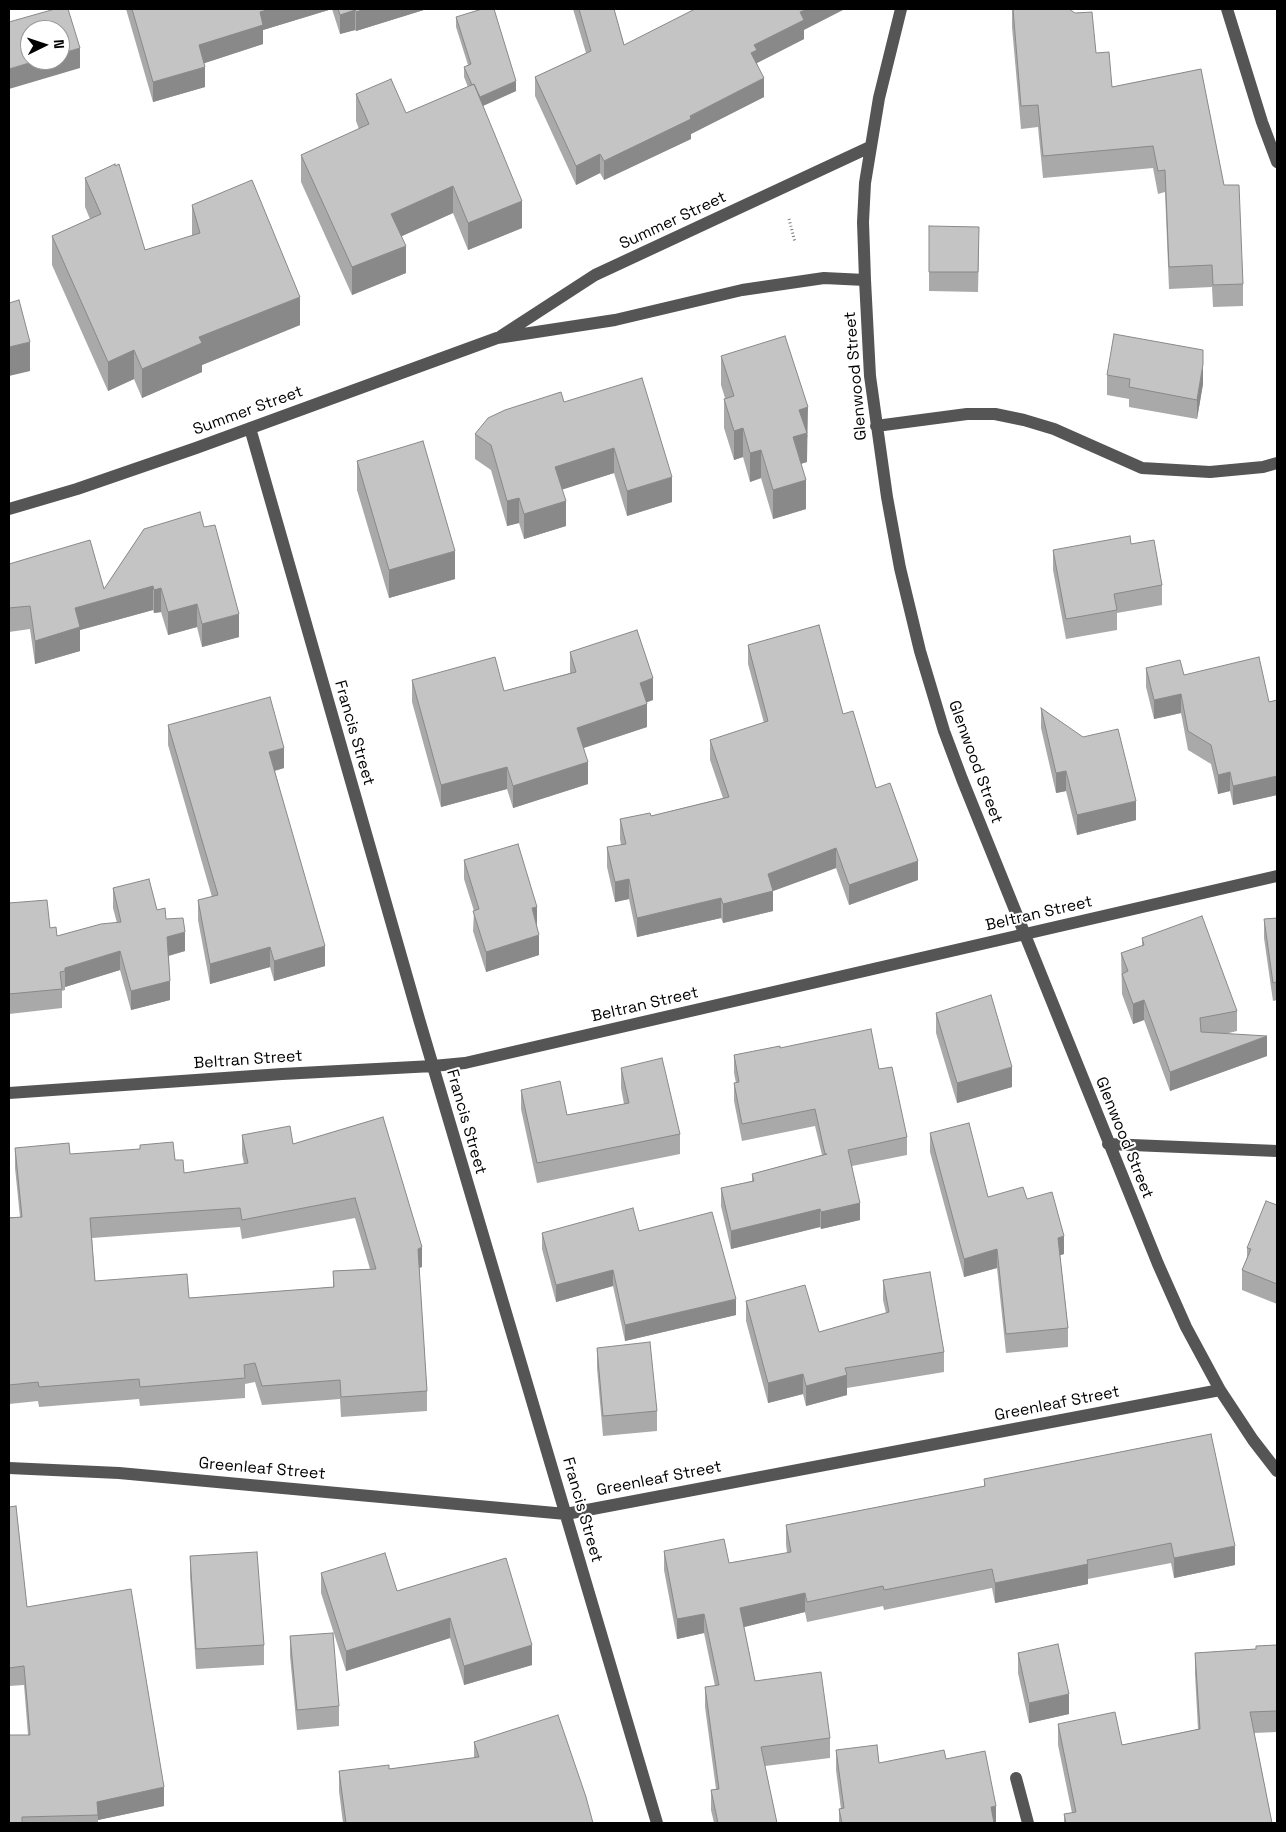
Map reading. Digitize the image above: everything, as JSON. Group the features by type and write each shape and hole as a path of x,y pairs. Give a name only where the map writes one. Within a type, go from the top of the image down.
{"street":[{"name":"Glenwood Street","path":"901,9 879,98 870,147 865,183 863,222 870,376 886,498 900,568 932,691 962,779 1108,1144 1186,1327 1220,1390 1253,1440 1277,1471"},
{"path":"1227,9 1262,122 1277,162"},
{"name":"Summer Street","path":"497,338 595,275 870,147"},
{"name":"Summer Street","path":"9,510 77,489 497,338 615,320 742,290 824,278 865,280"},
{"path":"876,426 967,414 990,414 1024,420 1054,429 1142,468 1210,472 1263,467 1277,463"},
{"name":"Francis Street","path":"250,428 433,1066 657,1823"},
{"name":"Beltran Street","path":"9,1093 282,1074 433,1066 482,1059 1277,876"},
{"path":"1108,1144 1277,1151"},
{"name":"Greenleaf Street","path":"9,1468 119,1473 566,1514 1220,1390"},
{"path":"1016,1778 1028,1823"}],"path":[{"path":"789,220 795,242"}],"building":[{"path":"55,9 68,9 80,48 70,51 70,20 20,20 20,66 9,69 9,22"},
{"path":"132,9 270,9 260,12 263,25 199,45 205,67 153,82"},
{"path":"338,9 365,9 340,15"},
{"path":"482,9 494,9 516,81 480,97 464,67 471,64 456,17"},
{"path":"579,9 614,9 624,45 695,9 807,9 800,12 804,20 754,45 757,50 751,53 764,78 690,116 691,119 604,161 600,154 576,166 535,77 591,51"},
{"path":"1013,9 1069,9 1075,13 1092,12 1096,53 1109,52 1112,87 1201,69 1224,185 1239,185 1243,284 1213,285 1212,265 1169,267 1165,170 1158,171 1153,146 1043,156 1038,105 1021,106"},
{"path":"391,79 406,113 474,84 522,201 468,223 453,186 391,214 406,246 352,267 301,155 369,124 356,94"},
{"path":"115,164 115,166 119,164 145,250 200,233 192,205 252,180 300,297 199,337 202,343 142,369 134,350 108,362 52,236 101,214 85,178"},
{"path":"929,226 979,227 978,272 929,272"},
{"path":"19,300 30,342 9,347 9,303"},
{"path":"1114,334 1203,350 1203,364 1197,400 1129,387 1130,379 1107,375"},
{"path":"785,336 808,407 799,410 807,433 793,437 806,480 773,490 761,450 750,453 743,428 734,431 724,399 734,396 721,356"},
{"path":"642,378 672,477 627,491 614,448 555,467 566,501 524,514 519,498 507,501 491,445 475,434 488,418 505,410 561,392 564,402"},
{"path":"423,441 455,551 389,570 357,461"},
{"path":"200,512 204,527 215,525 239,614 202,624 197,604 168,612 161,588 154,590 153,586 75,608 80,627 35,641 30,606 9,608 9,564 90,540 104,589 144,529"},
{"path":"1130,536 1131,544 1154,540 1162,585 1114,594 1117,610 1066,619 1053,550"},
{"path":"819,625 843,714 853,711 876,788 890,783 918,861 849,885 836,848 768,874 773,891 723,904 721,898 637,918 629,879 615,882 607,847 626,844 620,819 650,813 651,816 729,797 710,740 768,721 748,645"},
{"path":"637,630 653,678 640,683 647,704 577,728 588,762 513,786 507,767 441,785 412,680 495,657 504,691 576,672 570,652"},
{"path":"1259,657 1269,702 1277,700 1277,776 1233,786 1230,772 1218,775 1211,745 1188,731 1181,694 1154,700 1146,668 1180,660 1184,675"},
{"path":"270,697 284,748 269,752 325,946 274,961 270,947 210,964 198,900 218,895 168,725"},
{"path":"1041,708 1083,737 1118,729 1136,801 1077,815 1066,771 1056,773"},
{"path":"518,844 537,907 532,908 539,935 486,952 473,911 479,909 464,860"},
{"path":"149,879 157,910 165,908 166,919 183,918 185,932 167,937 170,981 131,991 120,951 65,968 65,971 60,972 62,989 9,994 9,903 47,900 50,928 56,927 57,936 101,924 121,922 113,888"},
{"path":"1202,916 1237,1011 1200,1018 1201,1032 1267,1036 1170,1072 1144,1000 1133,1004 1122,974 1128,971 1121,953 1144,945 1142,938"},
{"path":"1277,918 1277,982 1273,983 1264,919"},
{"path":"991,995 1012,1067 957,1083 936,1013"},
{"path":"871,1029 879,1069 892,1067 907,1137 848,1150 860,1203 821,1212 820,1209 731,1231 721,1188 754,1181 752,1174 827,1154 825,1154 815,1109 742,1124 734,1083 739,1082 734,1055 780,1046 780,1048"},
{"path":"662,1058 680,1134 537,1163 521,1090 560,1081 567,1115 629,1103 621,1068"},
{"path":"383,1117 422,1247 418,1249 427,1391 341,1397 340,1380 262,1386 255,1363 244,1365 245,1378 140,1387 139,1379 39,1387 38,1382 9,1385 9,1218 22,1217 15,1148 69,1143 70,1154 140,1149 140,1145 173,1142 175,1160 183,1160 184,1173 248,1163 242,1135 290,1126 293,1144","holes":["355,1198 376,1269 333,1271 334,1287 189,1298 187,1274 95,1281 90,1218 240,1208 242,1220"]},
{"path":"969,1123 988,1197 1023,1187 1027,1199 1052,1192 1064,1236 1058,1238 1068,1328 1006,1334 997,1249 964,1259 930,1133"},
{"path":"1266,1201 1277,1205 1277,1284 1242,1270 1251,1249 1247,1248"},
{"path":"633,1208 639,1231 712,1212 736,1299 625,1325 613,1270 556,1285 542,1233"},
{"path":"930,1272 944,1352 845,1368 847,1375 806,1386 803,1374 768,1383 746,1301 805,1285 819,1332 889,1312 883,1280"},
{"path":"650,1342 657,1411 603,1416 597,1348"},
{"path":"1211,1434 1235,1546 1174,1558 1171,1543 1087,1560 1088,1564 995,1583 992,1569 884,1590 883,1586 807,1602 805,1593 740,1608 755,1681 821,1672 830,1738 761,1747 777,1823 718,1823 711,1790 719,1789 705,1687 719,1685 704,1614 677,1619 664,1551 724,1539 729,1563 791,1552 786,1525 985,1486 984,1479"},
{"path":"16,1506 27,1607 131,1589 164,1787 97,1802 98,1815 22,1817 22,1823 9,1823 9,1735 30,1735 24,1666 9,1668 9,1507"},
{"path":"257,1552 264,1645 196,1649 190,1556"},
{"path":"385,1553 397,1591 506,1558 532,1645 464,1666 450,1618 346,1651 321,1573"},
{"path":"333,1633 339,1706 297,1710 290,1636"},
{"path":"1058,1644 1069,1694 1029,1703 1018,1653"},
{"path":"1277,1645 1277,1711 1250,1712 1272,1823 1066,1823 1064,1814 1076,1812 1058,1724 1115,1712 1122,1745 1200,1729 1195,1653 1256,1649 1256,1646"},
{"path":"558,1715 593,1823 346,1823 339,1771 389,1765 389,1769 479,1757 474,1742"},
{"path":"877,1745 879,1763 944,1750 946,1759 985,1751 996,1806 991,1807 994,1823 842,1823 839,1809 844,1808 836,1750"}]}
